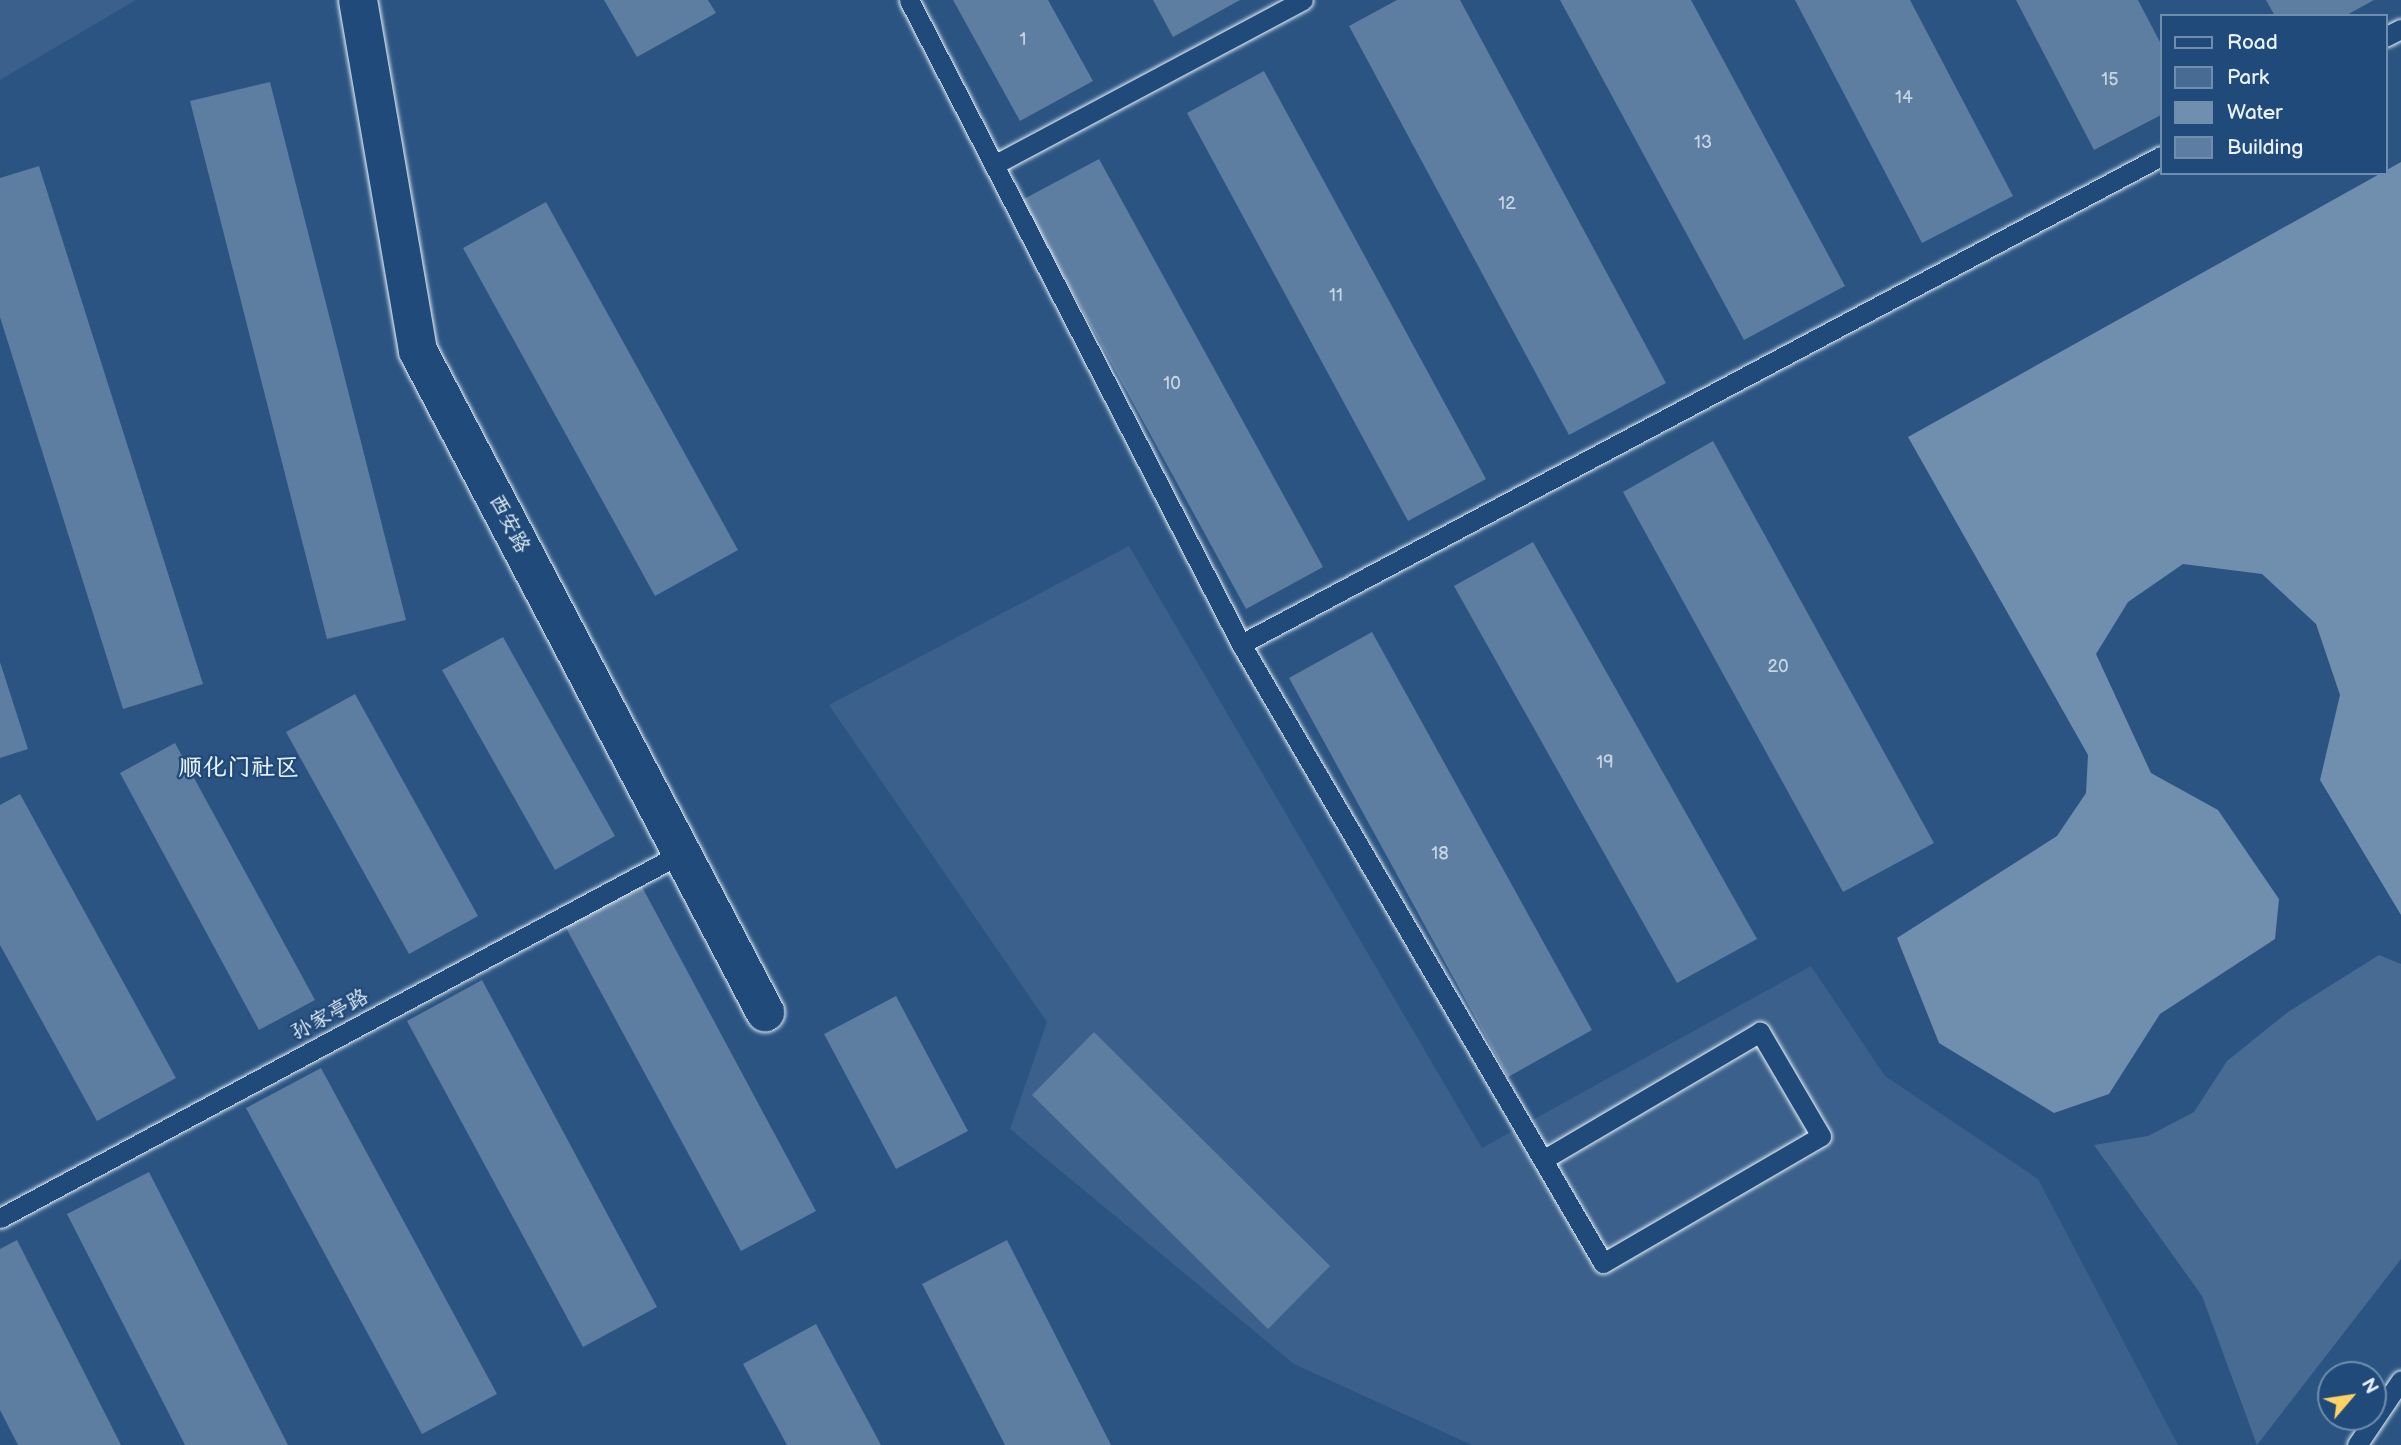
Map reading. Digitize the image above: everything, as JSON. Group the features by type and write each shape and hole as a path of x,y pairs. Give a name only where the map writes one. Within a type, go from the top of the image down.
{"street":[{"name":"西安路","path":"358,0 418,351 765,1012"}],"lane":[{"path":"909,0 1241,644 1543,1160 1604,1263 1821,1136 1760,1032 1543,1160"},
{"path":"994,165 1303,0"},
{"path":"1241,644 2160,157"},
{"name":"孙家亭路","path":"0,1218 682,853"},
{"path":"2357,1445 2401,1380"}],"shaded area":[{"path":"0,0 136,0 0,80"},
{"path":"1129,546 1482,1148 1811,966 1885,1076 2038,1179 2178,1445 1472,1445 1294,1364 1010,1129 1047,1022 829,705"}],"green space":[{"path":"2379,955 2401,964 2401,1259 2322,1361 2317,1361 2317,1368 2257,1445 2202,1296 2094,1145 2148,1136 2194,1112 2227,1061 2288,1012"}],"water":[{"path":"2401,162 2401,915 2320,780 2340,695 2316,624 2262,574 2183,564 2128,602 2096,654 2151,773 2218,810 2279,899 2275,939 2160,1014 2109,1094 2054,1113 1939,1043 1897,938 2057,836 2086,793 2088,755 1908,437 2378,175 2387,175 2387,170"}],"building":[{"path":"604,0 708,0 716,13 637,57"},
{"path":"953,0 1048,0 1093,81 1020,121"},
{"path":"1153,0 1240,0 1173,37"},
{"path":"1397,0 1460,0 1666,383 1569,435 1349,26"},
{"path":"1560,0 1691,0 1845,286 1744,340"},
{"path":"1795,0 1910,0 2013,196 1922,243"},
{"path":"2016,0 2138,0 2160,42 2160,116 2094,150"},
{"path":"2266,0 2374,0 2349,14 2274,14"},
{"path":"1264,71 1486,479 1408,521 1187,113"},
{"path":"270,82 406,620 327,639 190,101"},
{"path":"1099,159 1323,567 1246,609 1022,200"},
{"path":"39,166 203,684 123,709 0,317 0,178"},
{"path":"546,202 738,550 655,596 463,248"},
{"path":"1713,441 1934,843 1843,892 1623,492"},
{"path":"1533,542 1757,939 1677,983 1454,586"},
{"path":"1372,632 1592,1030 1508,1077 1289,678"},
{"path":"503,637 615,836 555,870 442,670"},
{"path":"0,662 28,749 0,758"},
{"path":"355,694 478,916 409,954 286,732"},
{"path":"175,743 315,1000 259,1030 120,773"},
{"path":"20,794 176,1078 97,1121 0,945 0,805"},
{"path":"641,885 816,1211 741,1251 565,926"},
{"path":"482,980 657,1307 583,1347 407,1021"},
{"path":"896,996 968,1131 896,1169 824,1034"},
{"path":"1094,1032 1330,1266 1268,1329 1032,1095"},
{"path":"321,1068 497,1394 422,1434 246,1108"},
{"path":"149,1172 288,1445 185,1445 67,1214"},
{"path":"17,1240 121,1445 18,1445 0,1410 0,1249"},
{"path":"1007,1240 1111,1445 1005,1445 922,1284"},
{"path":"816,1324 881,1445 787,1445 743,1364"}],"district":[{"name":"顺化门社区","path":"239,768"}]}
